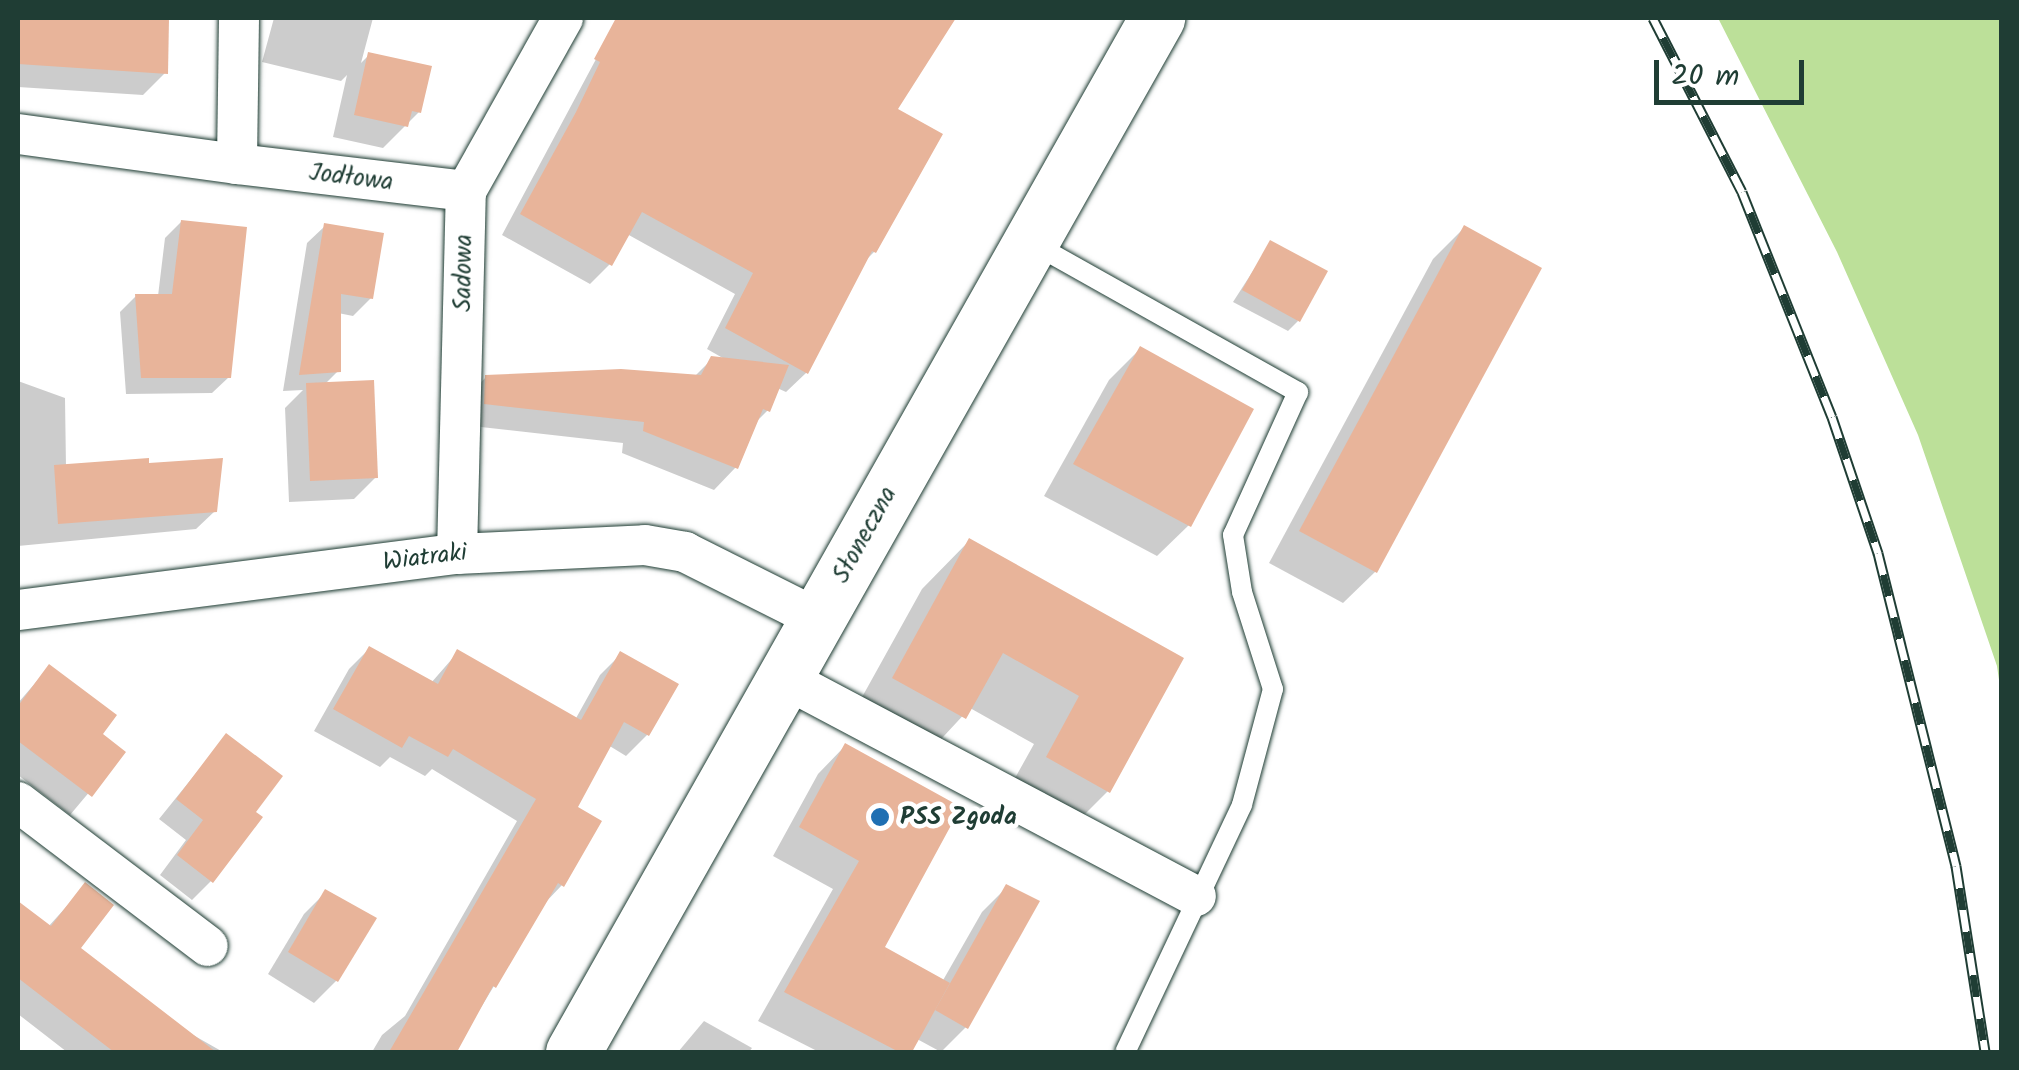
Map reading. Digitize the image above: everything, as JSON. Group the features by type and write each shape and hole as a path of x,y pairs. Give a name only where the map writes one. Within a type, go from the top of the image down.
{"street":[{"path":"237,164 240,18"},
{"name":"Sadowa","path":"457,554 466,191 563,18"},
{"name":"Słoneczna","path":"572,1052 1158,18"},
{"name":"Jodłowa","path":"18,134 466,191"},
{"name":"Wiatraki","path":"18,610 457,554 581,545 685,552 818,619"},
{"path":"784,678 1196,896"},
{"path":"18,802 208,946"}],"lane":[{"path":"1030,242 1298,392 1233,535 1242,592 1273,689 1242,805 1125,1052"}],"green space":[{"path":"1718,18 2001,18 2001,694 1997,666 1918,435 1837,252"}],"building":[{"path":"18,18 169,18 168,74 18,64"},
{"path":"616,18 956,18 898,109 943,134 876,253 872,251 808,374 725,328 753,273 642,212 612,266 520,214 576,112 600,62 594,59"},
{"path":"368,52 432,66 421,113 412,111 408,127 354,115"},
{"path":"181,220 247,227 231,378 141,378 135,294 172,294"},
{"path":"324,223 384,233 373,299 341,294 341,372 299,375"},
{"path":"1464,225 1542,268 1377,573 1299,531"},
{"path":"1270,240 1328,271 1300,322 1242,290"},
{"path":"1140,346 1254,409 1191,527 1073,464"},
{"path":"711,356 789,365 770,412 763,409 738,469 643,431 644,422 484,404 485,375 621,369 701,375"},
{"path":"374,380 378,478 310,481 306,383"},
{"path":"149,458 149,463 223,458 217,512 58,524 54,465"},
{"path":"969,538 1184,658 1110,793 1046,757 1079,696 1003,653 966,719 892,678"},
{"path":"369,646 438,684 457,649 581,720 620,651 679,684 649,736 624,722 578,807 602,821 564,887 558,883 496,988 493,986 457,1052 389,1052 536,799 453,749 448,757 409,736 402,748 333,709"},
{"path":"49,664 117,715 103,734 126,752 92,797 18,741 18,706"},
{"path":"226,733 283,776 256,812 263,817 213,883 177,855 203,820 176,799"},
{"path":"845,743 961,807 885,947 950,983 912,1052 899,1052 784,992 859,861 799,827"},
{"path":"85,882 114,905 81,948 216,1052 114,1052 18,978 18,901 51,926"},
{"path":"1006,884 1040,901 968,1029 935,1010"},
{"path":"325,889 377,918 338,982 288,952"}],"railway":[{"path":"1653,18 1742,192 1832,417 1878,553 1956,866 1985,1052"}],"place":[{"name":"PSS Zgoda","path":"880,817"}]}
